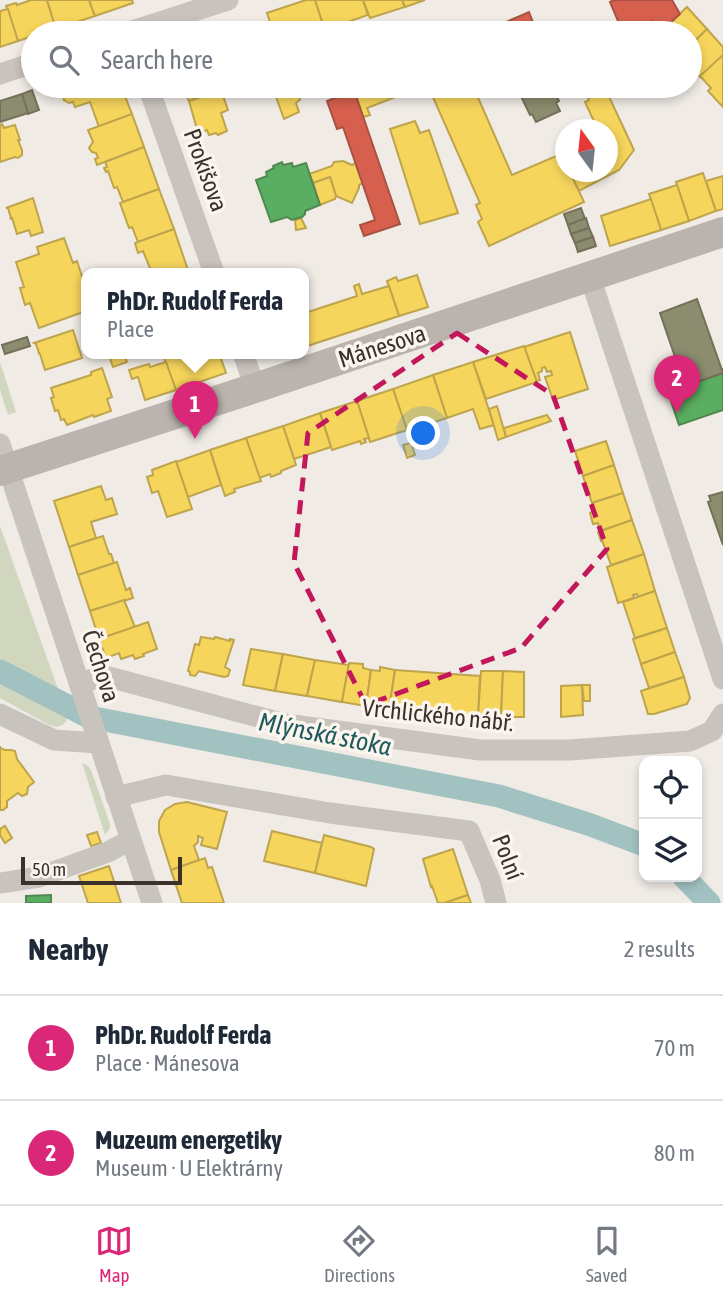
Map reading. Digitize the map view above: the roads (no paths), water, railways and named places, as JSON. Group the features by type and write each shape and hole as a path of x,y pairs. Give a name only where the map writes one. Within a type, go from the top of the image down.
{"main road":[{"name":"Mánesova","path":"3,461 255,388 723,232"}],"street":[{"path":"164,21 228,0"},
{"path":"0,74 21,67"},
{"name":"Prokišova","path":"152,98 212,268"},
{"path":"590,277 723,680"},
{"path":"245,359 255,388"},
{"name":"Čechova","path":"3,461 152,903"},
{"name":"Vrchlického nábř.","path":"80,685 105,677 285,724 480,750 570,750 690,741 718,723"},
{"path":"0,714 54,740 97,738"},
{"name":"Polní","path":"117,797 166,785 330,813 469,831 490,880 496,903"},
{"path":"0,883 39,877 108,852 131,840"}],"waterway":[{"name":"Mlýnská stoka","path":"0,671 89,717 499,796 639,843"},
{"name":"Mlýnská stoka","path":"689,882 709,903"}],"place":[{"name":"Muzeum energetiky","path":"677,413"},
{"name":"PhDr. Rudolf Ferda","path":"195,439"}]}
